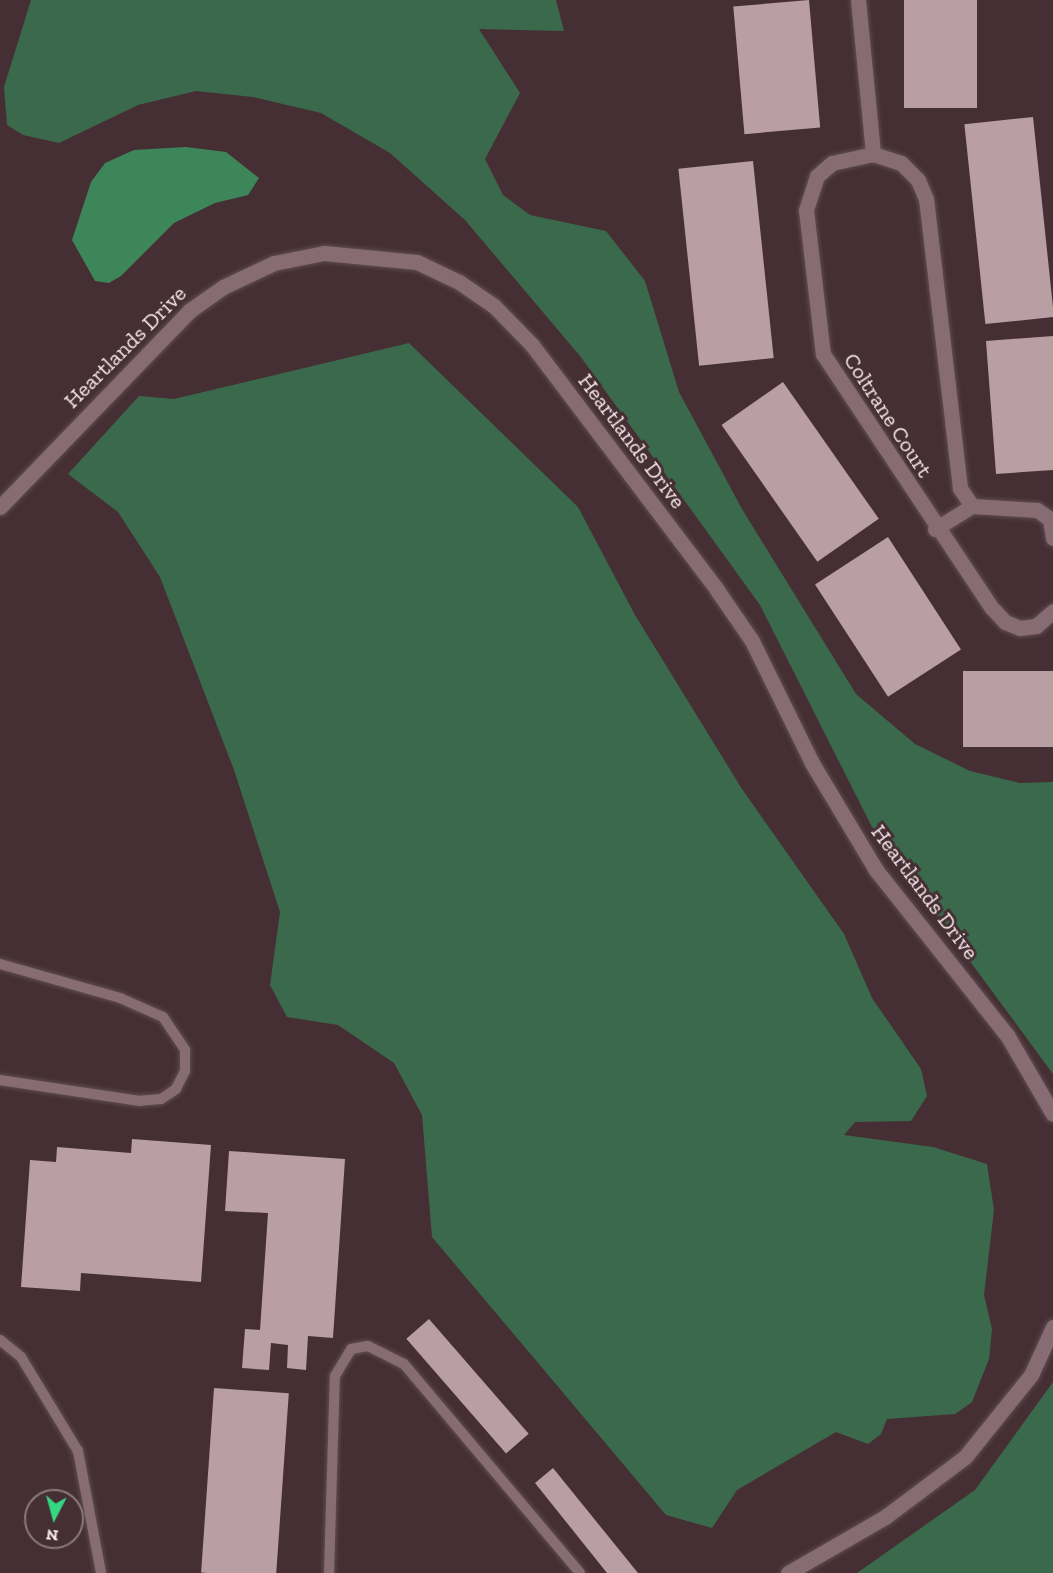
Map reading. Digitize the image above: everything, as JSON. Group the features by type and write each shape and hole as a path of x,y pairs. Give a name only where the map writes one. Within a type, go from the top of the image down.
{"street":[{"path":"858,0 873,154"},
{"name":"Coltrane Court","path":"972,506 960,488 955,467 926,199 918,180 901,164 873,154 832,163 808,191 819,331 823,354 935,529 1005,622 1036,626 1053,611"},
{"name":"Heartlands Drive","path":"0,507 189,311 223,287 274,263 324,253 417,262 459,282 494,306 532,345 717,590 752,641 812,764 876,870 1007,1035 1053,1114"},
{"path":"935,529 972,506 1037,510 1050,519 1053,538"},
{"path":"788,1573 885,1517 965,1457 1031,1375 1053,1327"}],"lane":[{"path":"0,964 120,998 163,1017 185,1050 185,1071 176,1089 161,1099 140,1101 0,1080"},
{"path":"0,1340 21,1357 78,1450 101,1573"},
{"path":"329,1573 335,1376 351,1349 368,1346 404,1364 580,1573"}],"shaded area":[{"path":"31,0 556,0 564,31 479,29 520,93 485,159 503,195 530,215 606,231 645,281 679,392 742,509 856,694 915,744 970,771 1020,783 1053,782 1053,1074 874,831 760,605 580,356 465,220 390,153 321,113 253,97 196,91 138,105 59,143 23,135 7,125 4,87"},
{"path":"186,147 226,152 259,178 248,195 215,203 174,223 121,276 109,283 95,281 72,240 91,182 105,163 134,150"},
{"path":"409,343 578,507 635,615 742,789 844,934 872,998 921,1069 927,1096 911,1121 855,1122 844,1135 933,1147 987,1164 994,1210 984,1295 992,1329 989,1359 972,1402 955,1414 887,1419 881,1434 868,1444 836,1432 737,1490 712,1528 666,1515 432,1237 422,1115 394,1063 338,1025 287,1017 270,985 280,912 234,770 160,577 118,512 68,474 139,396 174,399"},
{"path":"1053,1382 1053,1573 857,1573 975,1490"}],"building":[{"path":"809,0 820,128 744,134 733,7"},
{"path":"904,0 977,0 977,108 904,108"},
{"path":"1033,117 1053,317 985,324 964,124"},
{"path":"753,161 774,358 699,366 678,169"},
{"path":"1053,336 1053,470 996,474 986,341"},
{"path":"783,382 879,519 817,562 722,425"},
{"path":"888,537 961,649 888,697 815,584"},
{"path":"963,671 1053,671 1053,747 963,747"},
{"path":"132,1139 211,1145 201,1282 81,1273 80,1291 21,1287 30,1160 56,1162 57,1147 131,1153"},
{"path":"229,1151 345,1159 333,1338 308,1336 306,1370 287,1368 288,1345 271,1343 269,1370 242,1368 245,1329 260,1330 268,1213 225,1211"},
{"path":"429,1319 529,1434 506,1453 406,1339"},
{"path":"214,1388 289,1393 276,1573 201,1573"},
{"path":"553,1468 638,1573 607,1573 535,1483"}]}
